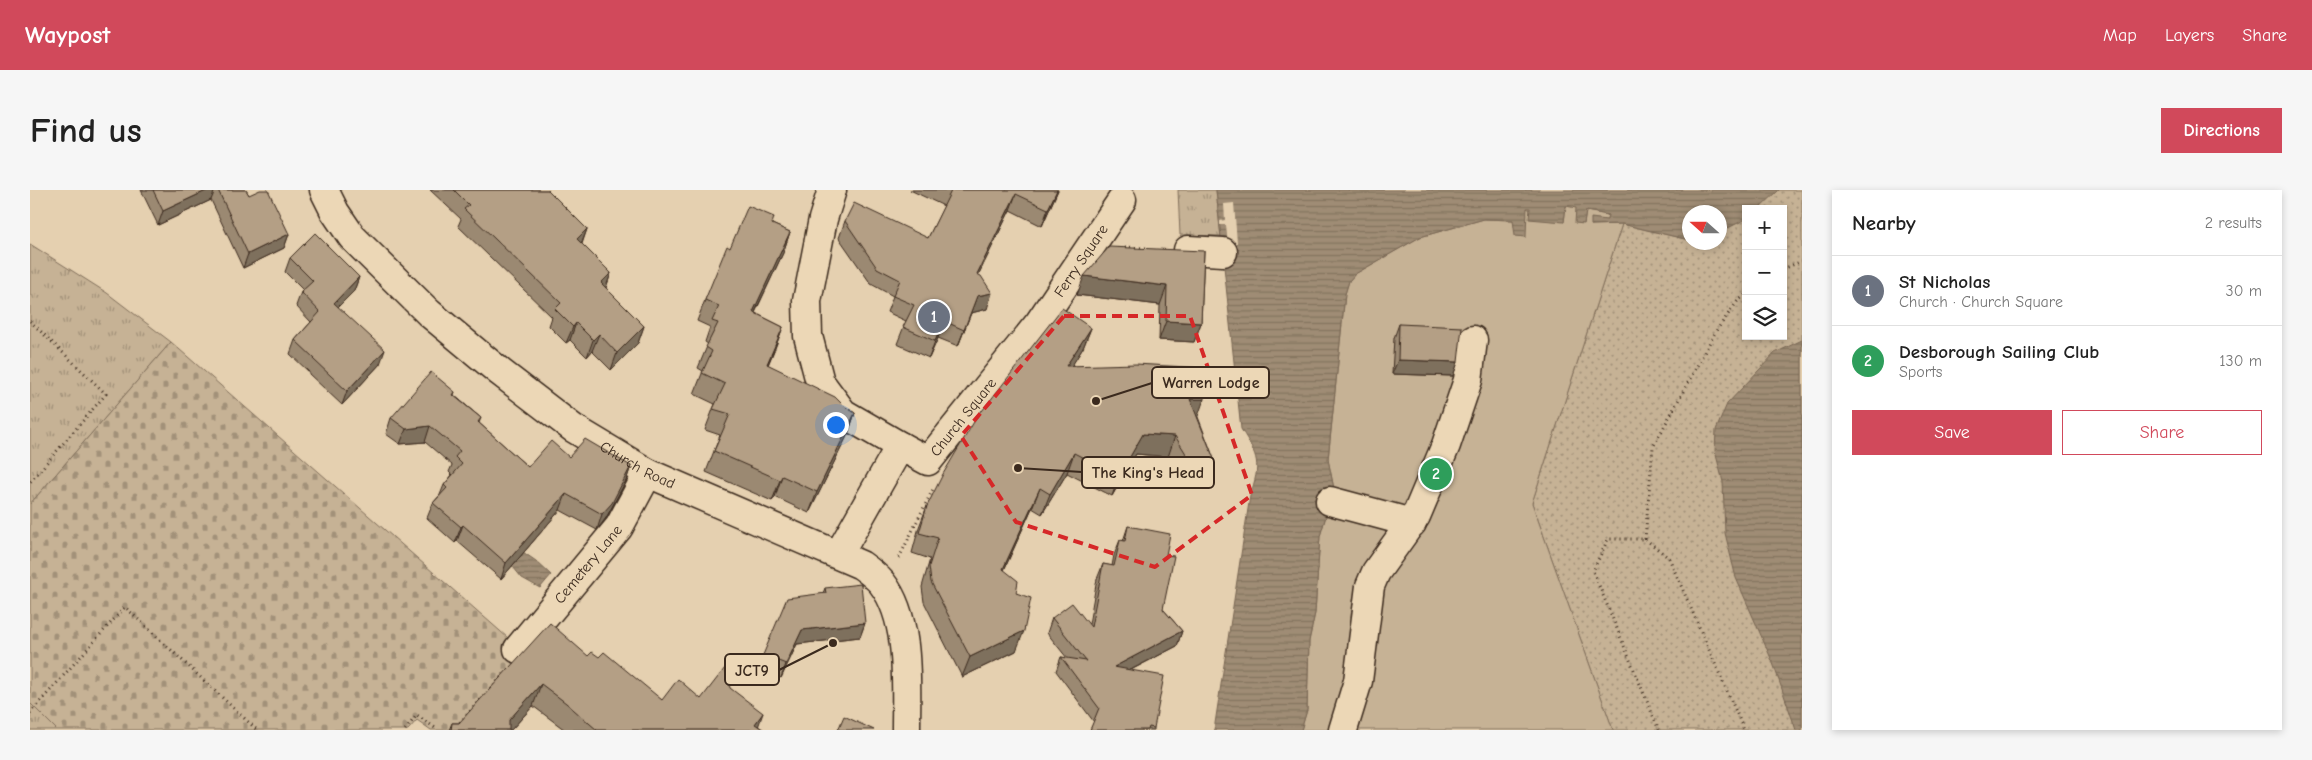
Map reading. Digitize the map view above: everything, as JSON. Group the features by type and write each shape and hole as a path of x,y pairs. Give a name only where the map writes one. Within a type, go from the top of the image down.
{"street":[{"name":"Church Road","path":"324,190 335,212 352,237 429,313 500,372 573,428 648,473 839,554 862,565 881,582 893,602 901,630 905,667 906,730"},
{"path":"832,190 823,219 807,302 808,336 820,382 843,413 900,446 839,554"},
{"name":"Ferry Square","path":"1039,323 1122,200"},
{"path":"1188,250 1223,252"},
{"name":"Church Square","path":"900,446 928,461 1039,323"},
{"path":"1343,730 1358,681 1370,586 1376,572 1416,516 1446,445 1468,380 1473,340"},
{"name":"Cemetery Lane","path":"518,648 619,527 648,473"},
{"path":"1330,502 1412,523"}],"path":[{"path":"1787,267 1802,261"},
{"path":"1645,538 1653,447 1716,331 1737,302 1745,295"},
{"path":"30,321 106,394 30,482"},
{"path":"1659,730 1592,571 1608,539 1645,538 1670,558 1744,730"},
{"path":"30,713 125,607 258,730"},
{"path":"452,730 518,658 518,648"},
{"path":"405,730 417,715 438,730"}],"highlighted area":[{"path":"1064,316 1190,316 1252,495 1155,567 1016,522 961,436"}],"green space":[{"path":"1178,190 1216,190 1221,236 1180,235"},
{"path":"1766,190 1802,190 1802,730 1613,730 1532,503 1622,224 1682,238 1682,250 1727,250 1727,217 1742,207 1742,340 1787,340 1787,205 1744,205"},
{"path":"1566,206 1576,207 1584,224 1586,211 1608,215 1607,220 1591,225 1622,224 1532,503 1613,730 1301,730 1307,710 1309,641 1315,613 1320,536 1334,489 1328,460 1345,294 1349,281 1355,274 1420,237 1484,219 1513,220 1526,208 1564,222"},
{"path":"30,244 107,293 171,342 30,504"},
{"path":"171,342 508,638 525,657 459,730 431,730 417,720 408,730 57,730 30,703 30,504"},
{"path":"30,703 57,730 30,730"}],"shaded area":[{"path":"1216,190 1779,190 1763,205 1742,205 1742,221 1727,228 1727,205 1682,205 1682,238 1622,224 1591,225 1591,218 1607,220 1608,215 1586,211 1584,224 1575,223 1576,208 1566,206 1564,222 1529,219 1530,208 1527,208 1526,237 1515,236 1513,220 1484,219 1420,237 1355,274 1349,281 1345,294 1328,459 1334,489 1320,536 1315,613 1309,641 1307,710 1301,730 1214,730 1250,496 1257,468 1255,454 1241,429"},
{"path":"1802,340 1802,730 1796,730 1773,663 1736,578 1725,533 1723,482 1715,451 1716,430 1727,404 1775,353"},
{"path":"520,550 551,575 540,588 522,578 509,562"}],"pier":[{"path":"1234,203 1237,243 1228,244 1226,225 1220,225 1220,221 1225,220 1224,204"}],"building":[{"path":"153,190 208,190 163,211"},
{"path":"218,190 246,190 249,195 260,190 268,190 289,234 248,254"},
{"path":"454,190 548,190 587,229 577,239 611,273 601,283 644,326 617,353 599,334 593,340 576,323 573,327 555,309 561,303 464,209 469,205"},
{"path":"950,190 1057,190 1048,209 1016,194 977,274 981,276 992,293 977,296 964,330 944,321 935,341 903,327 914,305 893,296 900,280 877,268 845,221 854,203 928,238"},
{"path":"748,206 774,217 772,224 790,232 753,312 783,327 767,364 835,397 855,413 817,492 782,476 780,480 714,451 730,414 713,409 725,384 702,373 712,351 706,347 718,323 712,321 719,306 705,300 727,246 730,248"},
{"path":"315,233 359,277 334,303 385,350 347,391 295,340 320,312 301,292 313,281 290,258"},
{"path":"1109,247 1204,251 1201,323 1166,321 1167,286 1084,276"},
{"path":"1062,308 1091,328 1066,366 1136,364 1204,368 1204,399 1190,399 1214,459 1193,465 1175,436 1143,434 1119,476 1074,453 1050,494 1040,488 1003,569 1018,581 1016,593 1031,598 1024,631 970,657 931,582 929,566 938,538 919,533 927,506 943,474 981,410"},
{"path":"1399,324 1462,327 1458,362 1398,360"},
{"path":"431,372 455,392 453,395 481,418 478,422 528,467 551,441 569,457 585,439 631,466 612,503 602,514 566,494 506,563 463,525 461,527 433,503 447,488 444,485 462,464 455,457 460,451 430,426 406,429 391,418"},
{"path":"1128,526 1170,534 1166,555 1174,556 1163,609 1182,631 1114,667 1164,676 1154,728 1149,727 1148,730 1090,730 1099,708 1061,657 1086,661 1052,618 1072,603 1091,627 1103,564 1114,566 1120,540 1125,541"},
{"path":"861,584 865,623 802,630 786,664 763,655 787,598 826,593 825,588"},
{"path":"550,623 588,656 592,652 599,657 604,652 662,700 678,679 701,699 725,668 730,688 763,713 755,724 764,730 597,730 541,684 509,720 509,730 451,730 452,723 459,723"},
{"path":"844,716 874,730 838,730"}],"place":[{"name":"St Nicholas","path":"934,317"},
{"name":"Warren Lodge","path":"1096,401"},
{"name":"The King's Head","path":"1018,468"},
{"name":"Desborough Sailing Club","path":"1436,474"},
{"name":"JCT9","path":"833,643"}]}
